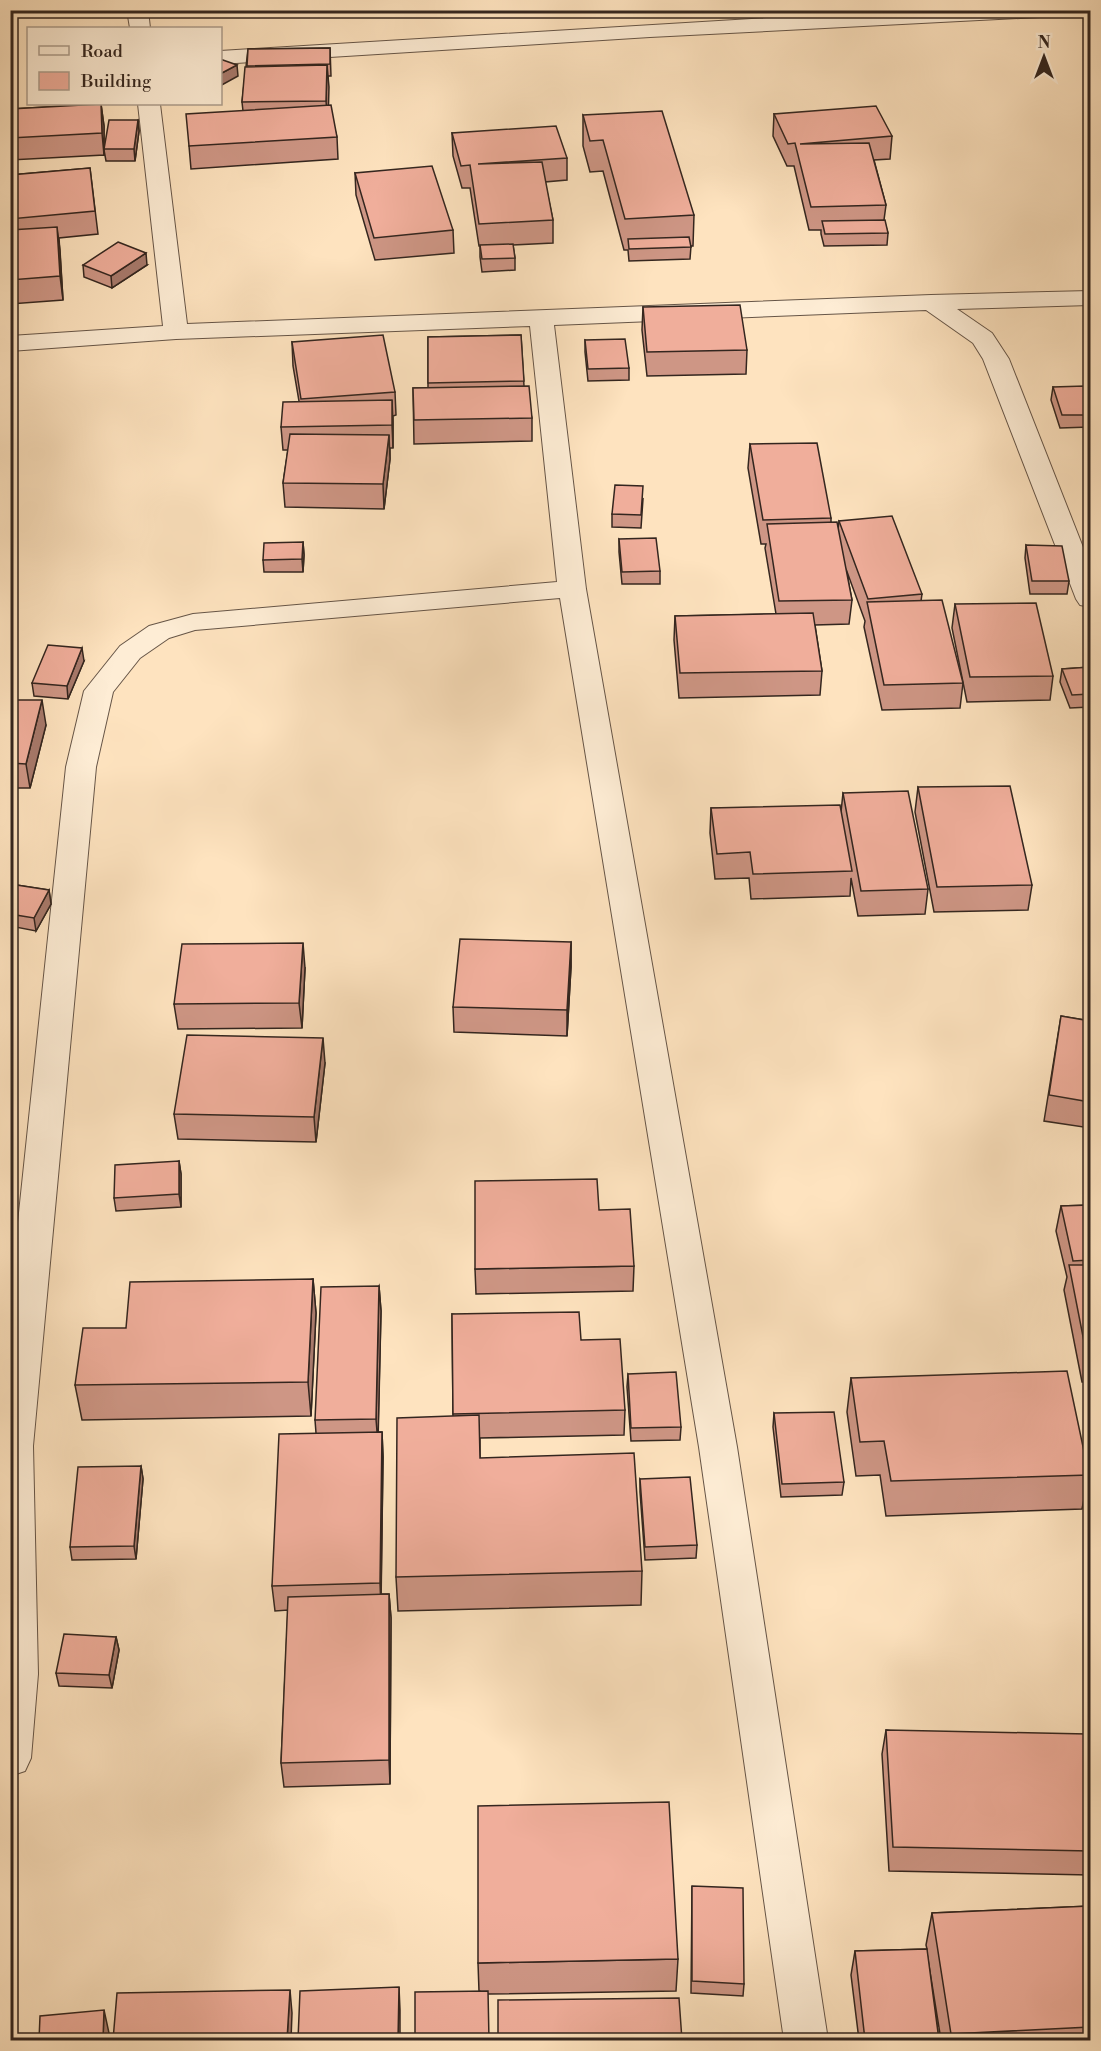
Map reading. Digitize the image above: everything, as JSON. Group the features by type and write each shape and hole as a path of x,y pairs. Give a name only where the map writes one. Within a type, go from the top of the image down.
{"street":[{"path":"137,10 140,27"},
{"path":"222,58 685,29 1059,10"},
{"path":"149,105 176,332"},
{"path":"10,344 176,332 931,302 1090,298"},
{"path":"931,302 983,338 996,359 1090,599"},
{"path":"541,318 572,589 718,1447 806,2040"},
{"path":"10,1758 18,1674 14,1446 81,767 99,691 130,652 159,632 193,622 572,589"}],"building":[{"path":"330,48 330,64 247,66 248,49"},
{"path":"222,60 237,65 222,73"},
{"path":"327,65 326,101 242,102 245,67"},
{"path":"101,105 102,133 10,138 10,109"},
{"path":"331,105 337,137 189,146 186,114"},
{"path":"876,106 892,136 800,144 869,143 886,205 811,207 795,143 788,144 774,114"},
{"path":"662,111 694,215 625,219 603,140 590,141 583,115"},
{"path":"109,120 138,120 134,149 104,149"},
{"path":"556,126 567,158 478,164 542,162 553,220 479,224 470,165 461,166 452,133"},
{"path":"432,166 453,230 374,238 355,173"},
{"path":"90,168 95,211 10,219 10,175"},
{"path":"885,220 888,233 825,234 822,221"},
{"path":"57,227 60,276 10,280 10,230"},
{"path":"689,237 691,247 629,249 628,239"},
{"path":"118,242 146,253 111,276 83,265"},
{"path":"513,244 515,258 482,259 480,245"},
{"path":"740,305 747,350 647,352 643,307"},
{"path":"383,335 395,392 301,399 292,342"},
{"path":"521,335 524,381 428,383 428,337"},
{"path":"625,339 629,368 588,369 585,340"},
{"path":"529,386 532,418 414,420 413,388"},
{"path":"1085,386 1090,400 1090,415 1062,415 1053,387"},
{"path":"392,400 392,425 281,427 283,402"},
{"path":"290,434 389,435 383,484 283,483"},
{"path":"817,443 831,518 763,520 750,444"},
{"path":"615,485 643,486 641,515 612,514"},
{"path":"892,516 922,594 868,599 839,521"},
{"path":"837,522 852,600 779,601 767,524"},
{"path":"656,538 660,571 622,572 619,539"},
{"path":"303,542 302,559 263,560 264,543"},
{"path":"1026,545 1062,546 1069,581 1032,581"},
{"path":"942,600 963,683 884,685 867,602"},
{"path":"1036,603 1053,676 970,677 955,604"},
{"path":"813,613 822,671 680,673 675,616"},
{"path":"48,645 82,648 67,686 32,683"},
{"path":"1090,667 1090,694 1072,695 1062,669"},
{"path":"10,700 42,700 26,764 10,763"},
{"path":"1010,786 1032,885 937,887 918,787"},
{"path":"908,791 928,889 861,891 843,793"},
{"path":"840,805 852,871 753,874 750,852 717,854 711,808"},
{"path":"10,884 49,890 34,918 10,914"},
{"path":"460,939 571,942 567,1010 453,1007"},
{"path":"303,943 299,1003 174,1004 182,944"},
{"path":"1061,1016 1090,1021 1090,1102 1049,1095"},
{"path":"187,1035 323,1038 314,1117 174,1114"},
{"path":"179,1161 179,1194 114,1198 115,1165"},
{"path":"597,1179 599,1210 630,1209 634,1266 475,1269 475,1181"},
{"path":"1090,1205 1090,1260 1073,1261 1061,1206"},
{"path":"1069,1265 1090,1265 1090,1357 1087,1357"},
{"path":"313,1279 308,1382 75,1385 83,1328 126,1328 130,1282"},
{"path":"379,1286 376,1419 315,1420 321,1287"},
{"path":"579,1312 581,1340 620,1339 625,1410 453,1414 452,1314"},
{"path":"1067,1371 1089,1475 891,1481 884,1441 860,1442 851,1378"},
{"path":"676,1372 681,1427 631,1428 628,1374"},
{"path":"834,1412 844,1482 782,1484 774,1413"},
{"path":"479,1415 480,1458 634,1453 642,1571 396,1577 397,1418"},
{"path":"382,1432 380,1583 272,1586 279,1434"},
{"path":"141,1466 134,1546 70,1547 78,1467"},
{"path":"690,1477 697,1545 645,1547 640,1479"},
{"path":"389,1594 389,1760 281,1763 288,1597"},
{"path":"64,1634 116,1637 109,1675 56,1673"},
{"path":"886,1730 1087,1734 1090,1764 1090,1851 893,1847"},
{"path":"669,1802 678,1959 478,1963 478,1806"},
{"path":"692,1886 743,1888 744,1984 692,1981"},
{"path":"1090,1906 1090,2027 951,2034 932,1913"},
{"path":"927,1949 939,2040 865,2040 855,1951"},
{"path":"399,1987 398,2040 298,2040 300,1991"},
{"path":"290,1990 287,2040 113,2040 117,1993"},
{"path":"488,1991 489,2040 415,2040 415,1992"},
{"path":"679,1998 682,2040 498,2040 498,2000"},
{"path":"104,2010 103,2040 39,2040 40,2016"}]}
